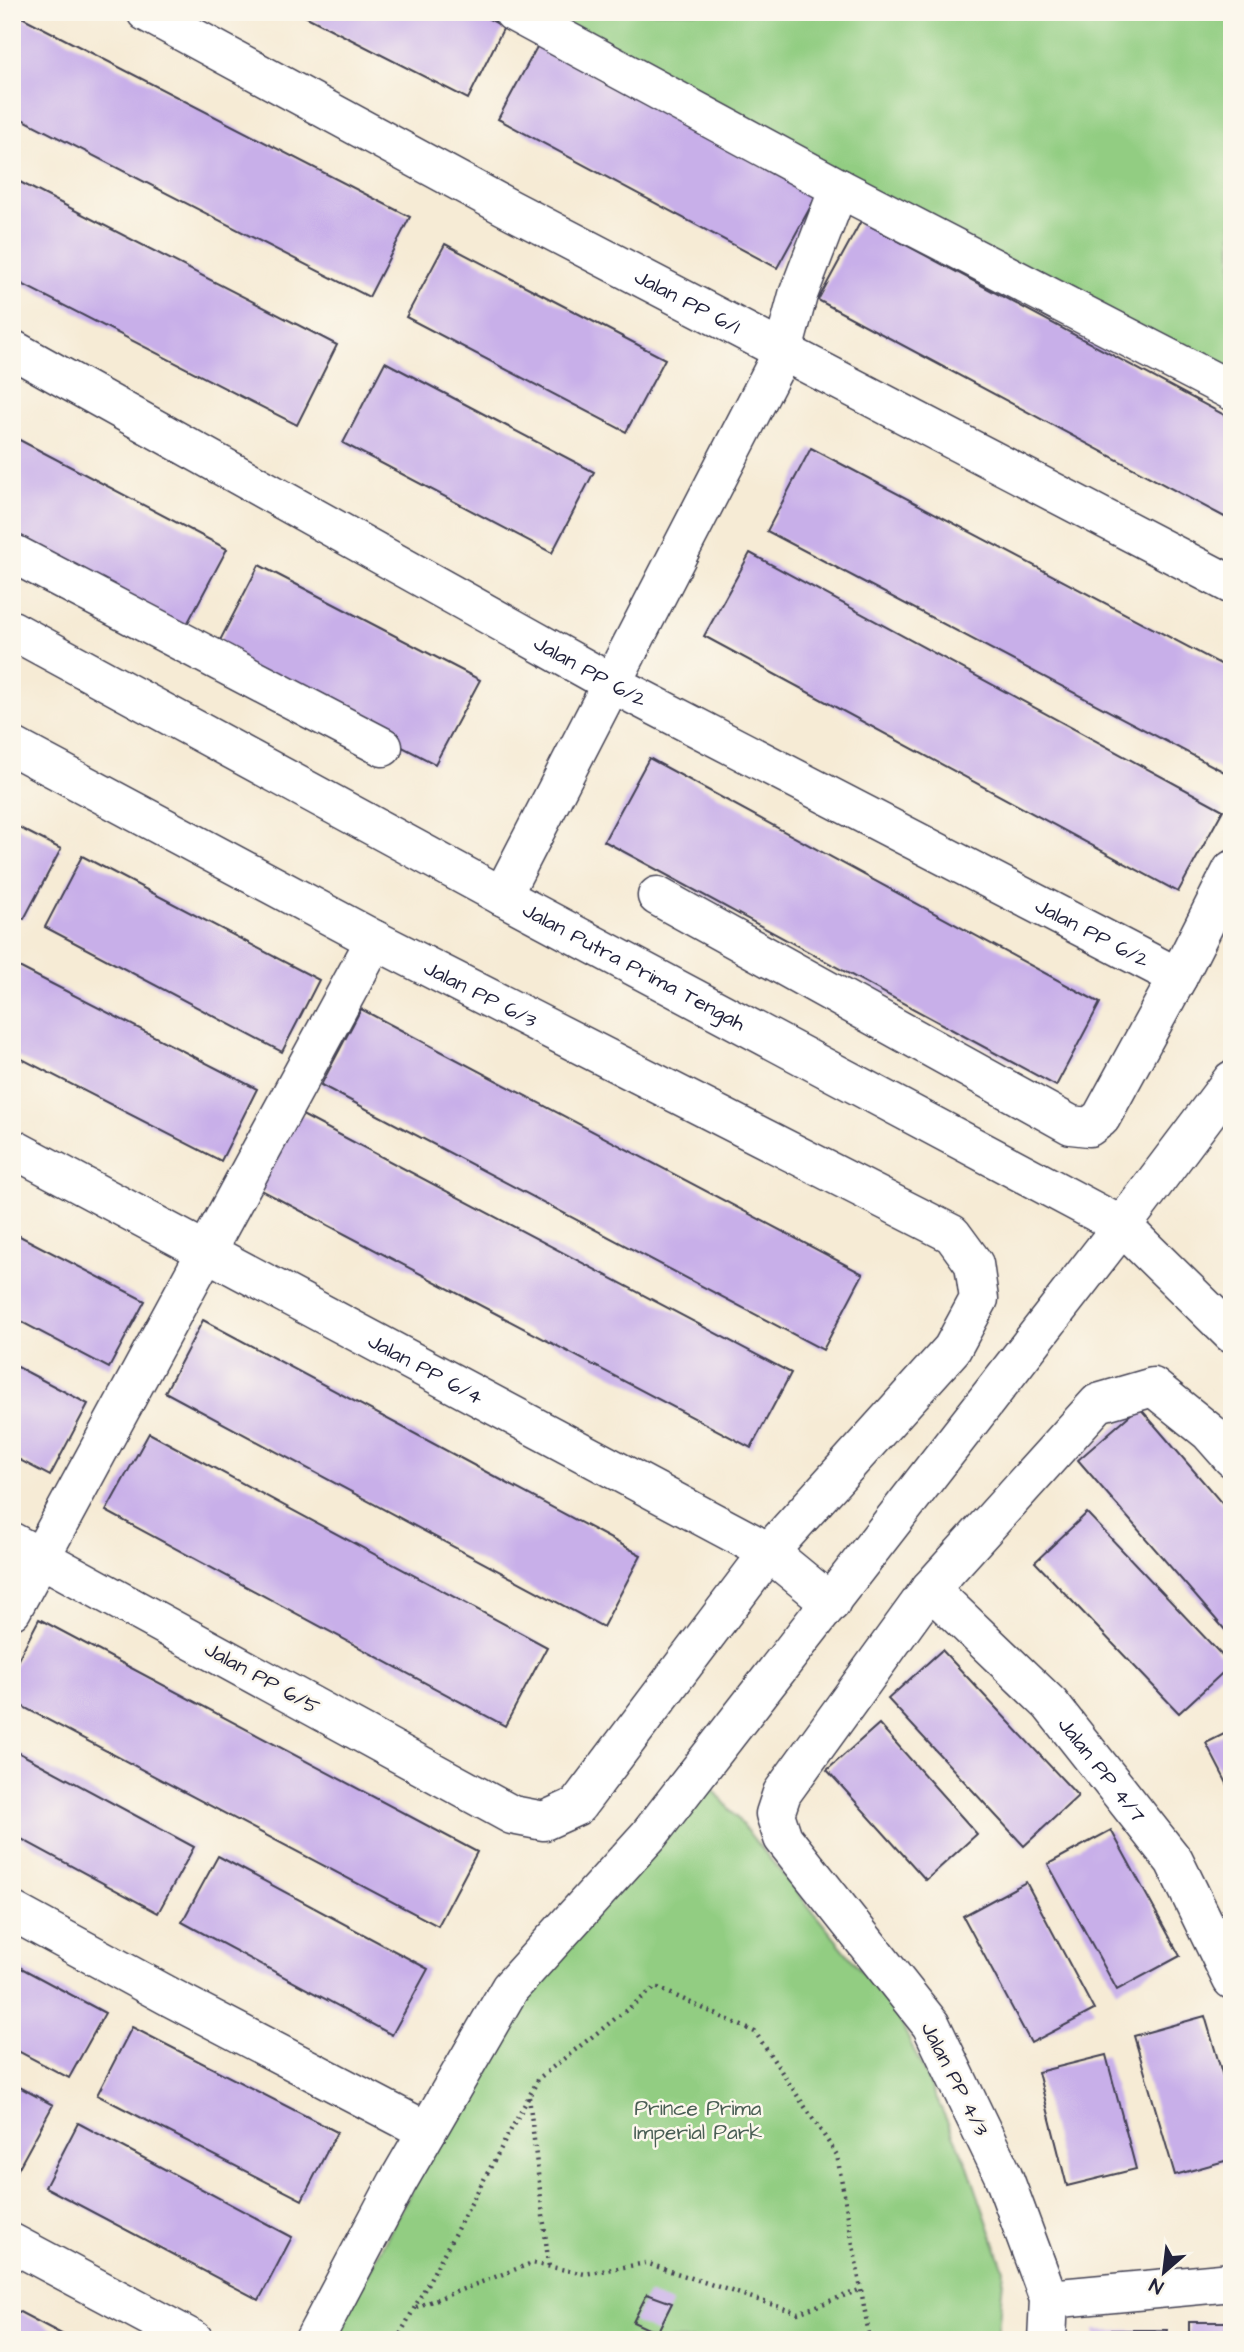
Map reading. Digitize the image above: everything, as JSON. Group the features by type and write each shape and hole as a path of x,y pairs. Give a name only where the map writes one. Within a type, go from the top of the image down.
{"street":[{"name":"Jalan PP 6/1","path":"146,12 510,209 1232,585"},
{"path":"513,12 839,188 1232,391"},
{"path":"502,896 783,351 798,295 839,188"},
{"name":"Jalan PP 6/2","path":"12,349 611,683 1178,977"},
{"path":"12,553 383,747"},
{"name":"Jalan Putra Prima Tengah","path":"12,630 502,896 1122,1226 1232,1334"},
{"name":"Jalan PP 6/3","path":"12,746 375,940 952,1234 974,1264 979,1299 952,1349 769,1552"},
{"path":"657,896 1071,1125 1089,1127 1101,1118 1178,977 1232,870"},
{"path":"12,1610 27,1549 207,1250 375,940"},
{"path":"314,2340 427,2131 510,1988 649,1835 831,1603 1232,1080"},
{"name":"Jalan PP 6/4","path":"12,1148 769,1552 831,1603"},
{"path":"930,1589 1098,1403 1153,1387 1209,1432 1232,1458"},
{"name":"Jalan PP 6/5","path":"27,1549 512,1815 544,1821 577,1806 769,1552"},
{"name":"Jalan PP 4/3","path":"930,1589 782,1793 775,1814 783,1838 931,2025 1003,2175 1049,2299 1046,2340"},
{"name":"Jalan PP 4/7","path":"930,1589 1050,1704 1174,1861 1232,1980"},
{"path":"12,1911 427,2131"},
{"path":"12,2243 194,2340"},
{"path":"1049,2299 1232,2281"}],"path":[{"path":"397,2340 539,2078 656,1987 755,2032 837,2155 870,2340"},
{"path":"529,2096 550,2267"},
{"path":"415,2308 532,2263 585,2274 646,2263 797,2313 862,2289"}],"green space":[{"path":"491,12 1232,12 1232,392"},
{"name":"Prince Prima Imperial Park","path":"705,1779 898,2016 968,2166 1004,2270 997,2340 333,2340 490,2041"}],"building":[{"path":"12,12 410,217 369,297 12,114"},
{"path":"297,12 476,12 504,27 468,99"},
{"path":"538,45 817,195 777,268 498,119"},
{"path":"12,178 337,345 297,425 12,279"},
{"path":"861,221 1232,419 1232,521 818,300"},
{"path":"445,244 665,359 626,432 406,317"},
{"path":"385,362 594,472 552,553 343,443"},
{"path":"12,436 227,549 185,628 12,537"},
{"path":"811,448 1232,670 1232,776 767,531"},
{"path":"750,553 1223,810 1178,892 704,636"},
{"path":"259,565 480,680 435,764 215,650"},
{"path":"649,758 1100,1003 1056,1086 604,841"},
{"path":"12,824 61,849 24,919 12,913"},
{"path":"82,856 319,980 282,1052 45,927"},
{"path":"19,967 257,1089 221,1161 12,1054 12,980"},
{"path":"361,1009 863,1274 823,1350 321,1085"},
{"path":"289,1108 791,1373 751,1448 248,1183"},
{"path":"12,1232 145,1301 109,1368 12,1317"},
{"path":"203,1320 641,1555 603,1627 165,1392"},
{"path":"12,1364 88,1404 50,1476 12,1456"},
{"path":"1139,1407 1232,1515 1232,1638 1078,1460"},
{"path":"149,1433 547,1647 505,1726 106,1511"},
{"path":"1087,1513 1231,1665 1179,1713 1035,1562"},
{"path":"39,1619 477,1852 438,1926 12,1701 12,1671"},
{"path":"942,1650 1078,1796 1024,1846 888,1699"},
{"path":"879,1724 977,1834 926,1880 827,1770"},
{"path":"1232,1730 1232,1793 1206,1743"},
{"path":"12,1749 194,1847 158,1913 12,1834"},
{"path":"1111,1830 1180,1956 1117,1990 1048,1864"},
{"path":"218,1856 428,1969 392,2035 182,1922"},
{"path":"1026,1882 1094,2010 1031,2043 963,1916"},
{"path":"12,1963 105,2013 69,2078 12,2048"},
{"path":"1205,2016 1232,2107 1232,2159 1175,2175 1134,2036"},
{"path":"132,2027 337,2132 302,2200 97,2095"},
{"path":"1106,2055 1136,2169 1067,2186 1038,2072"},
{"path":"12,2083 53,2105 17,2171 12,2169"},
{"path":"78,2123 292,2237 259,2300 45,2187"},
{"path":"647,2294 672,2303 657,2333 633,2322"},
{"path":"12,2308 73,2340 12,2340"},
{"path":"1189,2322 1232,2322 1232,2340 1189,2340"},
{"path":"1095,2330 1167,2330 1167,2340 1095,2340"}]}
